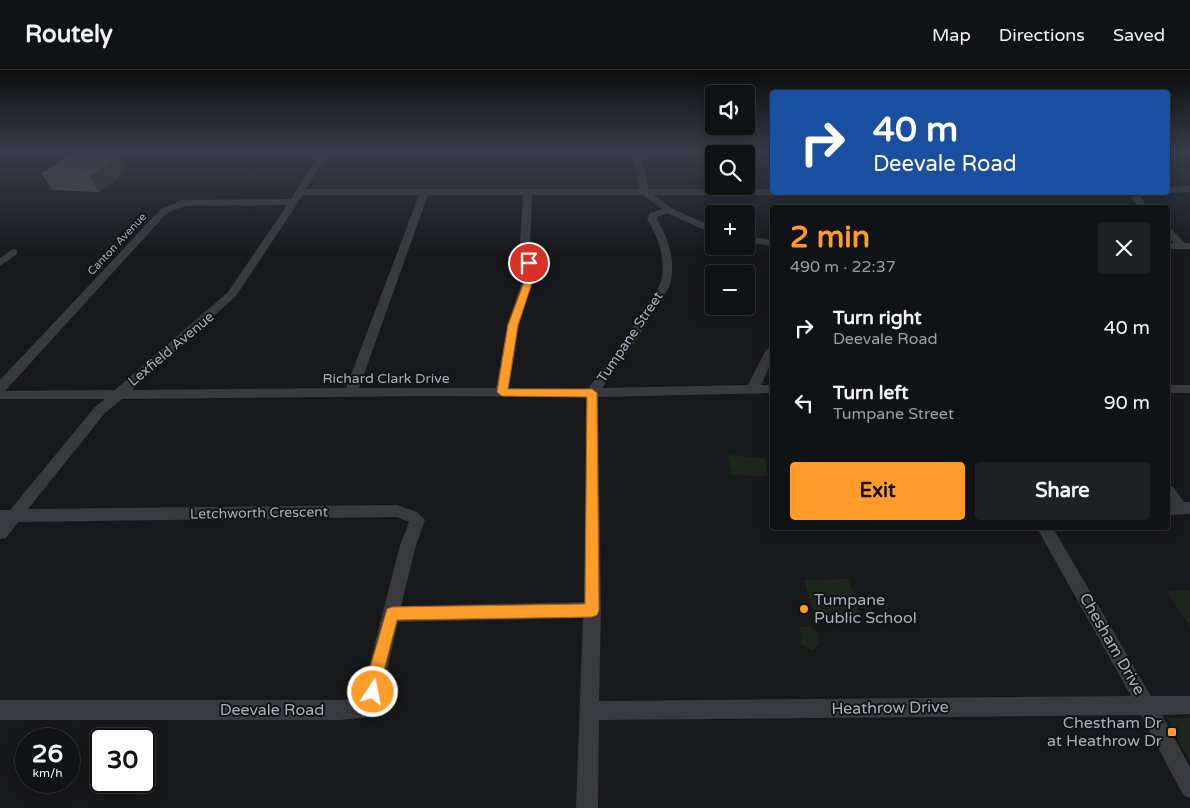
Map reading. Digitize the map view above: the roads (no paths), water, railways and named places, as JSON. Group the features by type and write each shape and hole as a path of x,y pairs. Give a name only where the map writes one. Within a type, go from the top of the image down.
{"street":[{"name":"Lexfield Avenue","path":"0,533 7,516 100,410 199,325 232,294 303,186"},
{"path":"644,186 645,192 668,210 694,224 705,227"},
{"path":"1170,190 1190,189"},
{"path":"300,192 770,192"},
{"path":"350,393 424,192"},
{"path":"502,392 513,325 531,270 525,244 528,192"},
{"name":"Canton Avenue","path":"0,388 170,207 183,203 292,202"},
{"name":"Tumpane Street","path":"587,808 592,610 592,393 633,336 664,287 667,278 667,255 661,234 652,219 653,216 668,210"},
{"path":"1170,233 1186,246"},
{"path":"755,240 770,243"},
{"path":"1170,246 1186,246"},
{"path":"1170,251 1186,246"},
{"path":"0,263 13,252"},
{"path":"752,390 770,354"},
{"name":"Richard Clark Drive","path":"0,395 592,393 770,389"},
{"path":"1170,389 1190,389"},
{"path":"1170,495 1179,509"},
{"name":"Letchworth Crescent","path":"7,516 397,511 412,516 417,520 408,545 392,614"},
{"name":"Chesham Drive","path":"1046,530 1146,705 1190,788"},
{"path":"392,614 592,610"},
{"name":"Deevale Road","path":"0,710 199,711 361,709 369,707 392,614"},
{"name":"Heathrow Drive","path":"589,710 1190,705"}],"place":[{"name":"Tumpane Public School","path":"804,609"},
{"name":"Chestham Dr at Heathrow Dr","path":"1172,732"}]}
